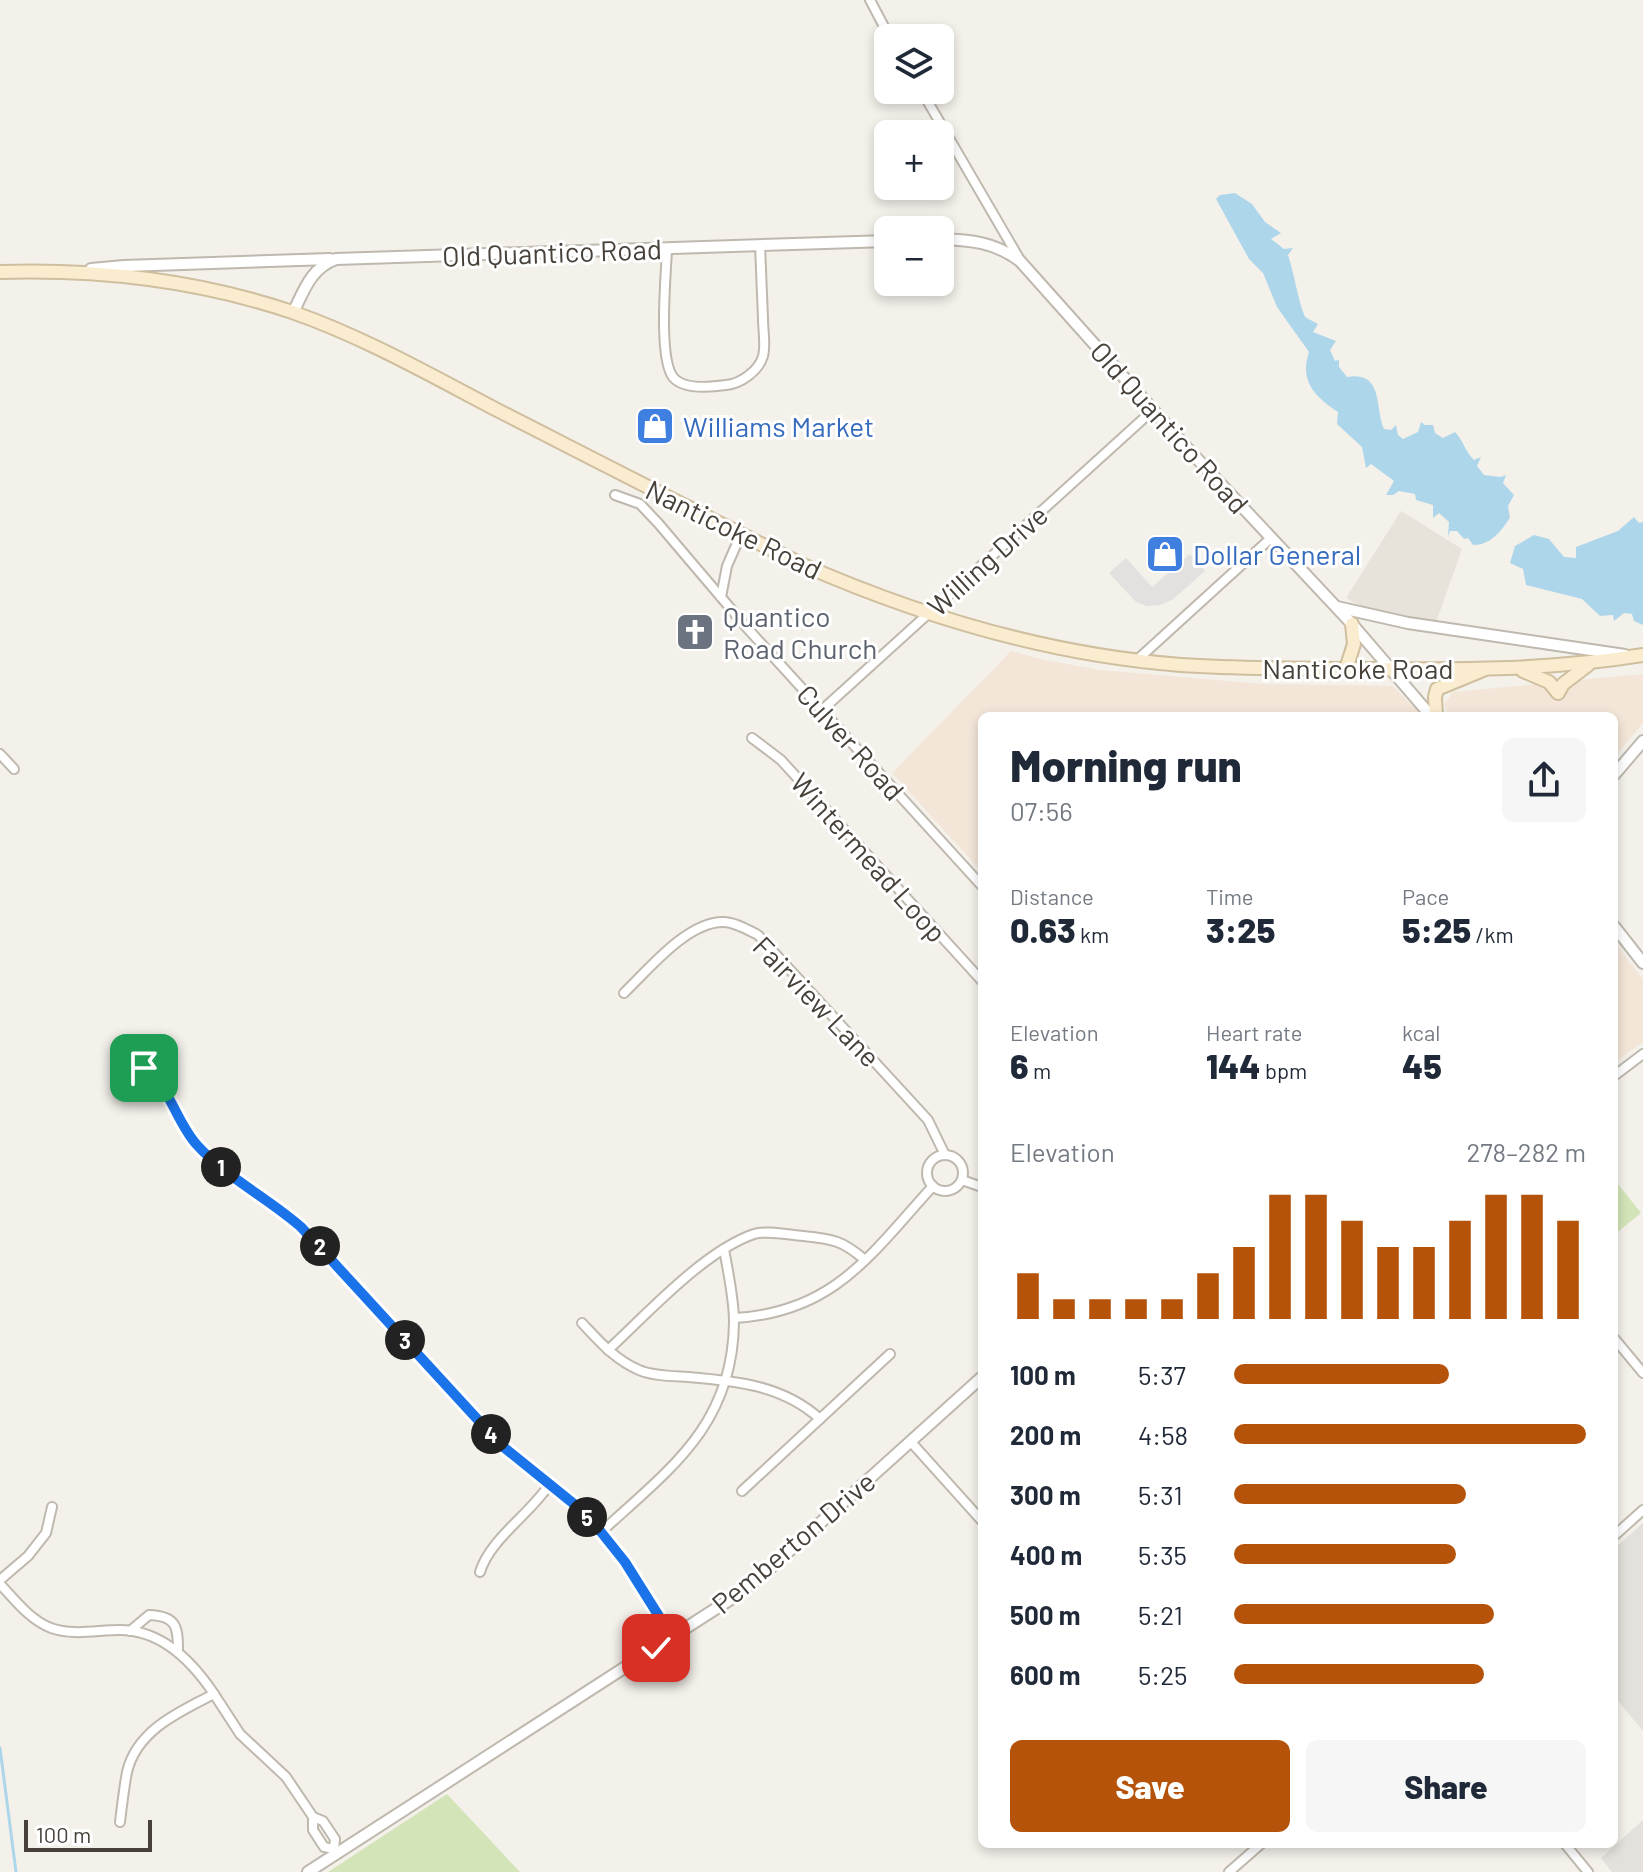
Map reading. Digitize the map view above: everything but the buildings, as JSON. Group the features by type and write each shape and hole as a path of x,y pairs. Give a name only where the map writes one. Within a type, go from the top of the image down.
{"main road":[{"name":"Nanticoke Road","path":"0,272 74,271 133,276 188,284 293,313 388,355 826,575 928,613 1016,639 1137,660 1216,666 1392,670 1512,668 1639,656"},
{"path":"1346,669 1354,644 1352,624"},
{"path":"1512,668 1538,675 1558,693 1572,675 1597,662"},
{"path":"1434,712 1437,689 1487,668"}],"street":[{"path":"870,0 883,24"},
{"path":"929,104 1020,261"},
{"name":"Old Quantico Road","path":"954,240 994,245 1020,261 1430,712"},
{"name":"Old Quantico Road","path":"74,271 124,266 874,241"},
{"path":"667,249 665,319 668,364 673,377 690,385 723,386 737,383 749,375 763,357 760,245"},
{"path":"293,313 313,273 320,265 336,259"},
{"name":"Willing Drive","path":"822,710 1153,410"},
{"name":"Culver Road","path":"615,495 640,504 978,882"},
{"path":"721,597 727,566 741,534"},
{"path":"1137,660 1271,538"},
{"path":"1335,607 1408,623 1639,656"},
{"name":"Wintermead Loop","path":"752,738 781,760 978,977"},
{"path":"1618,770 1643,741"},
{"path":"0,754 14,769"},
{"name":"Fairview Lane","path":"624,993 698,927 724,922 758,935 928,1120 945,1155"},
{"path":"1618,931 1643,963"},
{"path":"1618,1073 1643,1054"},
{"path":"144,1068 159,1082 183,1126 198,1146 225,1171 301,1227 501,1445 574,1504 601,1532 625,1562 672,1637"},
{"path":"933,1186 927,1174 928,1168 933,1160 945,1155 953,1157 960,1164 962,1180"},
{"path":"933,1186 950,1190 962,1180"},
{"path":"962,1180 978,1186"},
{"path":"734,1318 781,1312 808,1302 842,1282 933,1186"},
{"path":"608,1350 664,1297 724,1249 756,1233 836,1240 865,1260"},
{"path":"601,1532 696,1442 717,1404 732,1353 734,1318 724,1249"},
{"path":"582,1323 624,1363 643,1372 725,1380 782,1392 820,1419"},
{"path":"1618,1343 1643,1373"},
{"path":"742,1491 890,1354"},
{"name":"Pemberton Drive","path":"308,1872 737,1595 978,1381"},
{"path":"911,1442 978,1517"},
{"path":"480,1572 489,1550 528,1513 549,1485"},
{"path":"52,1507 46,1533 28,1556 0,1582 28,1615 52,1629 81,1633 130,1631 142,1633 178,1650 200,1672 240,1734 286,1777 313,1817 313,1830 324,1847 335,1852 335,1839 323,1821 313,1817"},
{"path":"1618,1532 1643,1510"},
{"path":"130,1631 149,1615 163,1616 178,1631 178,1650"},
{"path":"120,1822 128,1769 136,1749 149,1733 179,1712 214,1694"},
{"path":"1229,1872 1256,1848"},
{"path":"1568,1848 1588,1872"}],"shaded area":[{"path":"1401,511 1462,549 1435,625 1360,606 1346,598"},
{"path":"1190,554 1205,571 1172,600 1160,605 1147,606 1136,602 1109,573 1126,558 1152,587"},
{"path":"1011,651 1101,670 1263,684 1393,686 1418,712 978,712 978,868 892,773"},
{"path":"1643,674 1643,723 1618,753 1618,712 1447,712 1444,704 1453,692"},
{"path":"1618,947 1643,979 1643,1042 1618,1060"},
{"path":"1643,1523 1643,1731 1618,1701 1618,1545"},
{"path":"1643,1820 1643,1872 1612,1872 1601,1858 1612,1848 1618,1848 1618,1843"}],"green space":[{"path":"1618,1184 1641,1213 1618,1232"},
{"path":"447,1794 520,1872 328,1872"}],"water":[{"path":"1235,193 1252,204 1265,222 1281,233 1271,239 1284,249 1293,248 1288,255 1305,317 1318,324 1313,332 1336,341 1330,350 1347,377 1359,376 1373,385 1384,429 1391,430 1396,425 1398,435 1403,439 1418,432 1421,422 1433,425 1435,433 1443,438 1455,432 1474,460 1481,457 1477,466 1484,475 1506,475 1503,483 1514,495 1508,506 1510,518 1490,540 1473,545 1457,531 1450,531 1448,537 1449,522 1439,513 1433,518 1433,505 1416,500 1415,494 1399,491 1386,495 1394,481 1371,464 1366,468 1362,447 1337,424 1338,412 1311,387 1306,372 1309,352 1277,307 1263,273 1249,259 1216,199 1220,195"},
{"path":"1634,517 1639,523 1643,522 1643,625 1634,621 1632,614 1624,613 1614,621 1613,615 1600,616 1582,599 1526,585 1523,569 1510,563 1515,546 1534,535 1549,539 1564,557 1576,558 1576,547 1618,531"}],"waterway":[{"path":"0,1748 16,1872"}],"place":[{"name":"Williams Market","path":"655,426"},
{"name":"Dollar General","path":"1165,554"},
{"name":"Quantico Road Church","path":"695,632"}],"route":[{"path":"144,1068 159,1082 183,1126 198,1146 225,1171 301,1227 501,1445 574,1504 601,1532 625,1562 672,1637 656,1648"}]}
